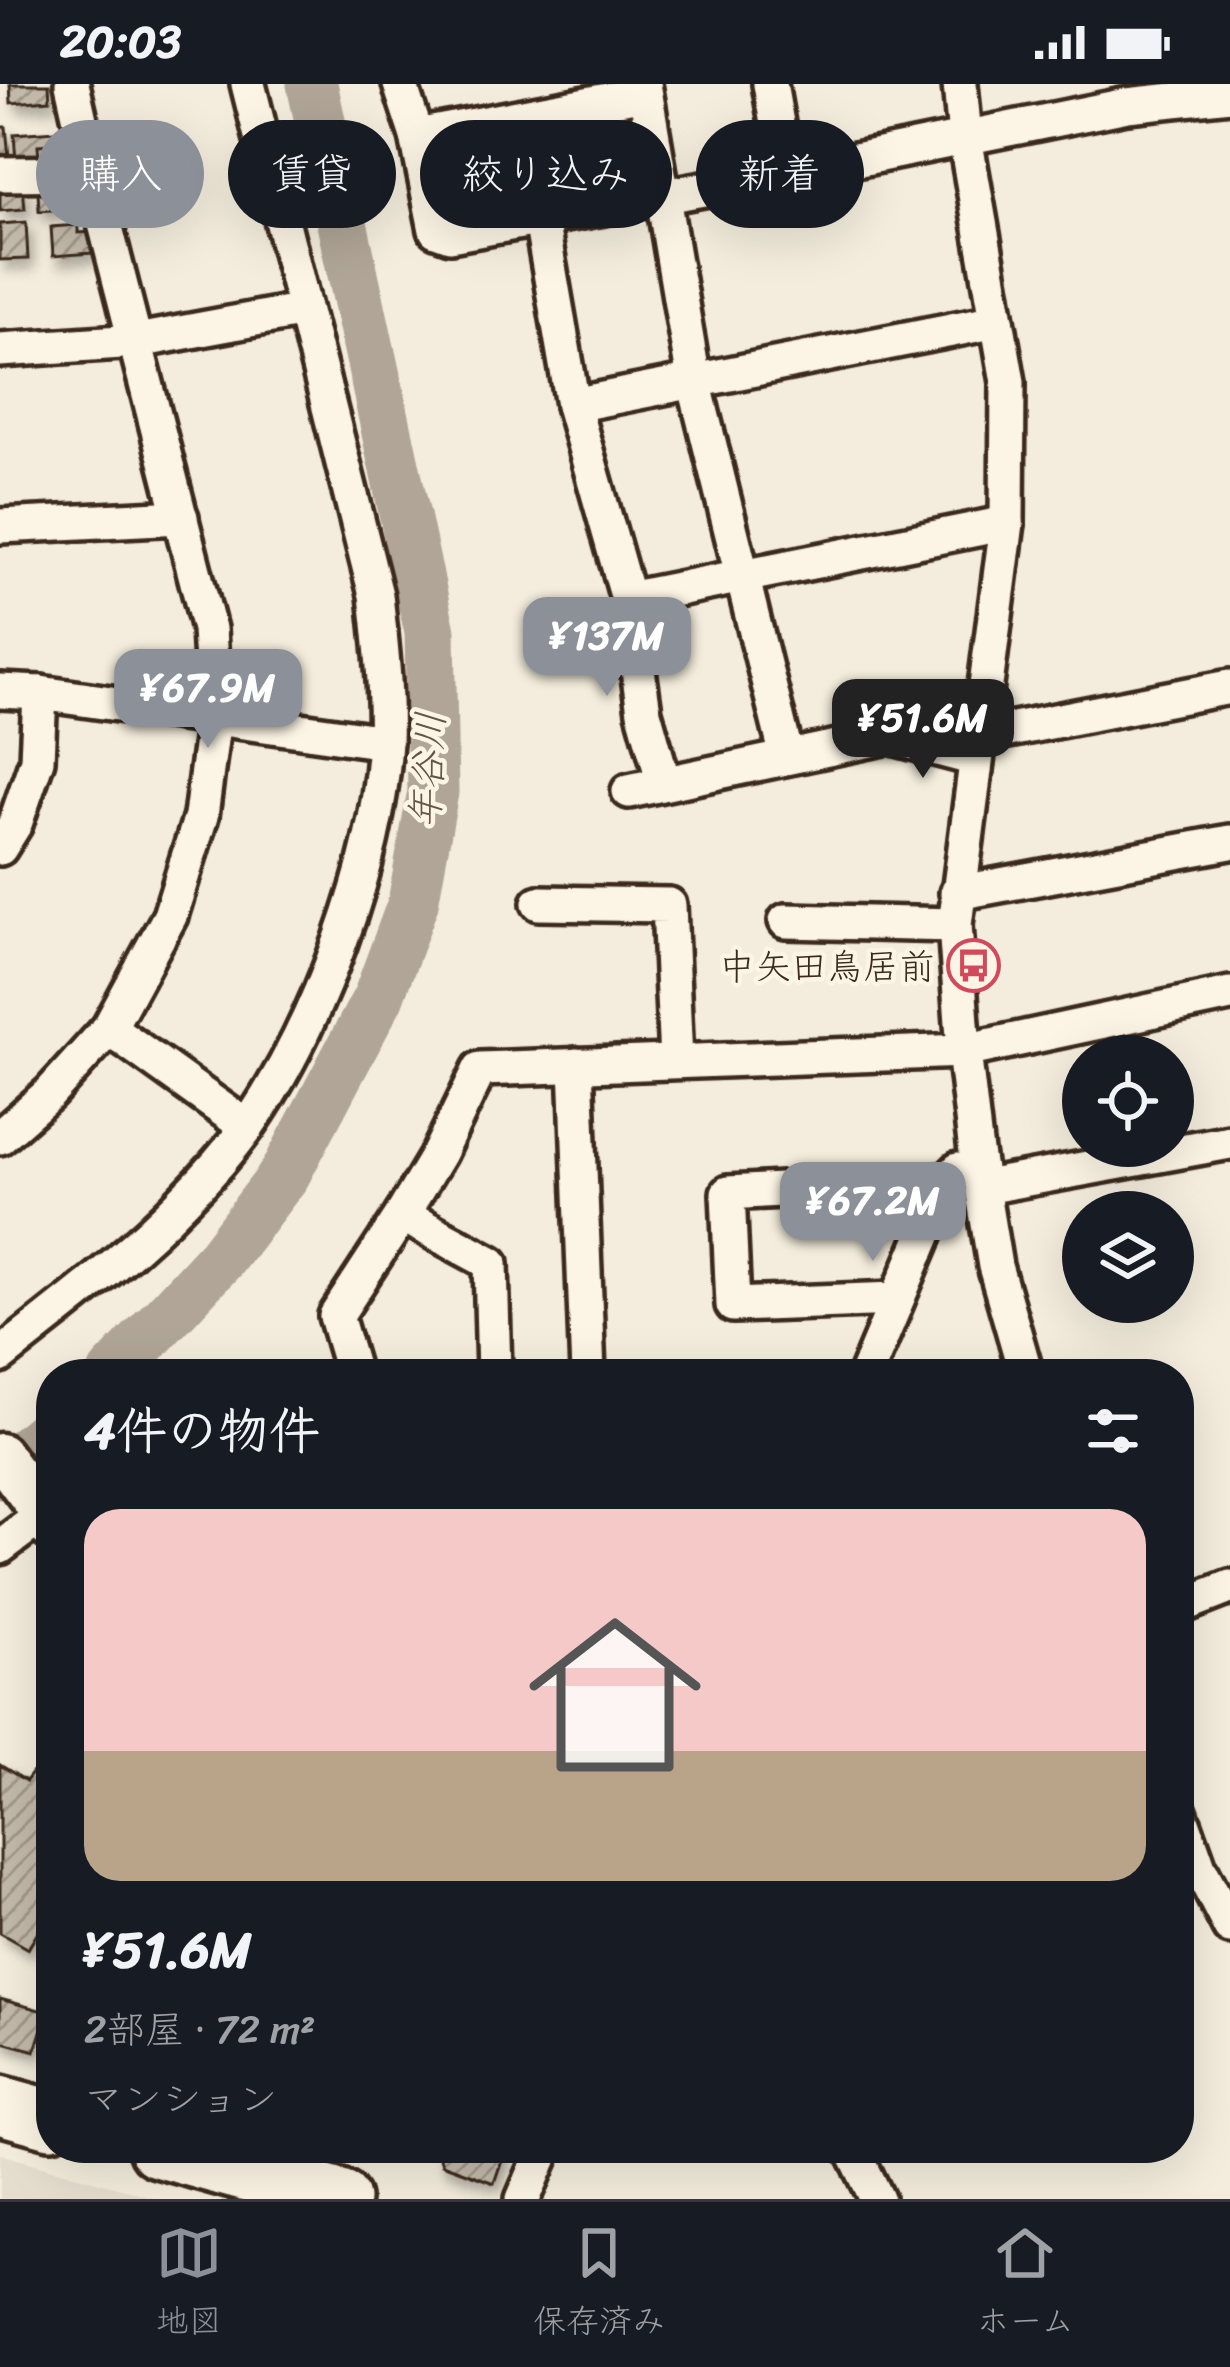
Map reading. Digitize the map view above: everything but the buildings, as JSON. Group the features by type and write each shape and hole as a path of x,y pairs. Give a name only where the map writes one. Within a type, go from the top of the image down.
{"highway":[{"path":"0,2105 36,2115"},
{"path":"237,2163 316,2178"}],"street":[{"path":"72,84 80,120"},
{"path":"0,1356 183,1202 247,1127 312,1009 350,910 375,813 385,742 376,595 248,84"},
{"path":"400,84 420,151"},
{"path":"770,84 776,120"},
{"path":"960,84 1008,382 1007,523 956,909 964,1051 976,1152 995,1266 1022,1359"},
{"path":"417,136 644,89 650,120"},
{"path":"864,158 1127,105 1230,94"},
{"path":"0,174 36,173"},
{"path":"0,1137 50,1093 109,1028 170,916 201,816 214,718 209,629 107,228"},
{"path":"436,228 450,235 492,228"},
{"path":"542,228 573,405 628,599 644,712 664,783"},
{"path":"668,228 694,381 787,757"},
{"path":"0,350 137,341 304,310"},
{"path":"573,405 997,321"},
{"path":"0,526 182,517"},
{"path":"628,599 1007,523"},
{"path":"629,791 889,736 977,747 1230,687"},
{"path":"0,691 385,742"},
{"path":"0,848 14,824 37,760 40,693"},
{"path":"786,921 956,909 1230,842"},
{"path":"538,903 669,905 676,1061"},
{"path":"349,1359 336,1316 439,1153 480,1069 964,1051 1230,994"},
{"path":"109,1028 247,1127"},
{"path":"576,1065 587,1359"},
{"path":"984,1187 1230,1142"},
{"path":"872,1359 947,1180 976,1152"},
{"path":"896,1299 734,1305 728,1192 947,1180"},
{"path":"402,1215 491,1263 494,1359"},
{"path":"0,1455 36,1506"},
{"path":"0,1547 36,1519"},
{"path":"1194,1601 1230,1587"},
{"path":"1194,1839 1214,1877 1230,1928"},
{"path":"523,2199 538,2163"},
{"path":"860,2163 878,2199"}],"shaded area":[{"path":"0,2154 160,2199 0,2199"}],"waterway":[{"name":"年谷川","path":"127,1359 221,1258 285,1174 378,998 413,903 433,792 430,632 312,84"},
{"name":"年谷川","path":"0,1473 36,1443"}],"place":[{"name":"中矢田鳥居前","path":"974,966"}]}
